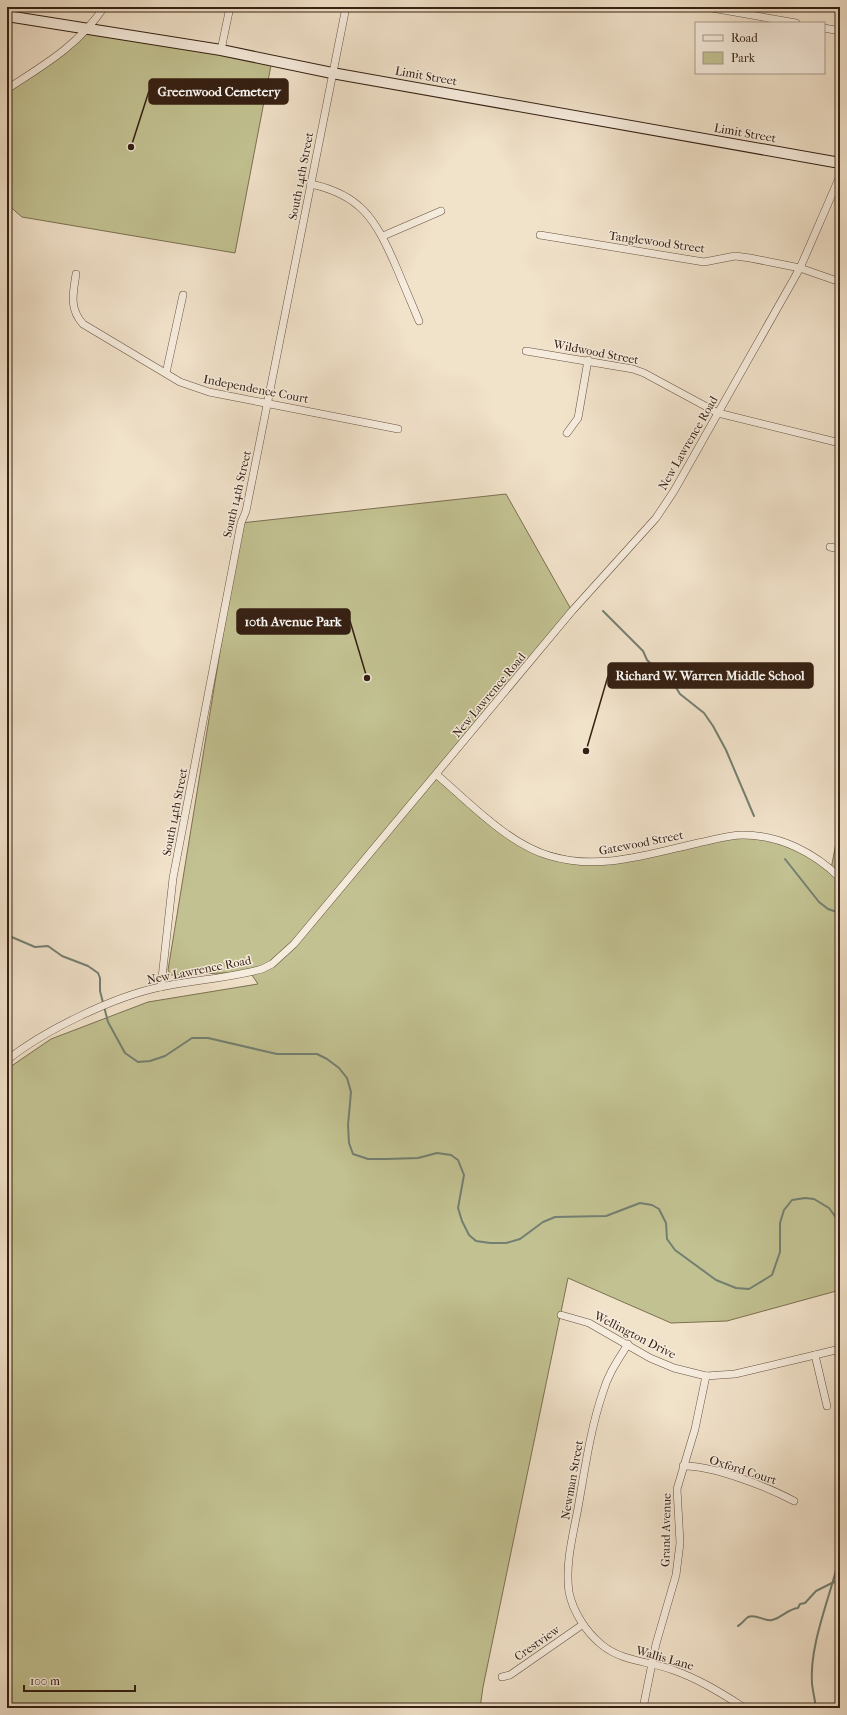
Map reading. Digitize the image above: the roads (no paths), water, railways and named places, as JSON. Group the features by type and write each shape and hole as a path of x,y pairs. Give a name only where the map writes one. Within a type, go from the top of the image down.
{"street":[{"path":"7,89 65,50 88,29 104,7"},
{"path":"221,50 230,7"},
{"name":"South 14th Street","path":"161,987 173,878 241,523 246,511 268,403 346,7"},
{"path":"706,7 790,22"},
{"name":"Limit Street","path":"7,16 221,50 332,73 840,163"},
{"path":"825,28 840,31"},
{"name":"New Lawrence Road","path":"7,1060 23,1048 67,1023 121,999 161,987 250,972 272,964 294,944 437,775 572,611 656,518 674,491 800,268 840,176"},
{"path":"310,184 328,188 346,197 362,208 374,222 383,236 419,321"},
{"path":"383,236 441,211"},
{"name":"Tanglewood Street","path":"540,235 704,262 735,256 750,258 800,268 840,282"},
{"name":"Independence Court","path":"76,274 73,303 78,318 83,324 194,388 398,429"},
{"path":"166,373 183,295"},
{"name":"Wildwood Street","path":"526,351 588,360 644,372 718,413 840,443"},
{"path":"566,433 578,418 588,360"},
{"path":"830,547 840,549"},
{"name":"Gatewood Street","path":"437,775 506,833 528,847 549,856 570,861 609,862 743,835 788,844 812,855 831,869 840,878"},
{"name":"Wellington Drive","path":"561,1315 589,1323 650,1358 674,1368 706,1376 735,1374 840,1349"},
{"name":"Newman Street","path":"582,1624 569,1592 568,1566 590,1439 602,1392 614,1366 628,1344"},
{"path":"815,1355 827,1406"},
{"name":"Grand Avenue","path":"643,1708 653,1665 656,1644 676,1575 680,1543 677,1489 695,1429 706,1376"},
{"name":"Oxford Court","path":"683,1466 699,1467 734,1476 794,1501"},
{"name":"Wallis Lane","path":"582,1624 607,1649 624,1658 670,1669 700,1680 745,1708"},
{"name":"Crestview","path":"502,1677 510,1674 582,1624"}],"waterway":[{"path":"603,611 643,651 647,660 675,686 680,694 704,713 726,750 754,816"},
{"path":"785,859 819,902 828,909 840,913"},
{"path":"7,935 35,947 48,946 62,956 88,966 98,973 100,978 100,991 108,1022 125,1053 138,1062 150,1061 165,1056 192,1038 208,1038 277,1054 317,1054 327,1059 339,1068 347,1078 351,1092 348,1125 349,1143 353,1154 368,1159 418,1158 437,1153 451,1155 458,1160 464,1175 458,1208 462,1221 469,1235 476,1241 506,1243 520,1239 543,1222 555,1217 606,1216 640,1203 652,1205 659,1209 666,1223 667,1239 675,1250 716,1280 736,1288 749,1289 772,1275 780,1252 780,1223 784,1210 792,1200 805,1198 814,1199 829,1208 840,1223"},
{"path":"816,1708 812,1684 814,1653 817,1636 840,1555"},
{"path":"738,1626 751,1616 766,1620 775,1619 791,1610 798,1608 800,1604 805,1603 816,1591 834,1582"}],"place":[{"name":"Greenwood Cemetery","path":"131,147"},
{"name":"10th Avenue Park","path":"367,678"},
{"name":"Richard W. Warren Middle School","path":"586,751"}]}
